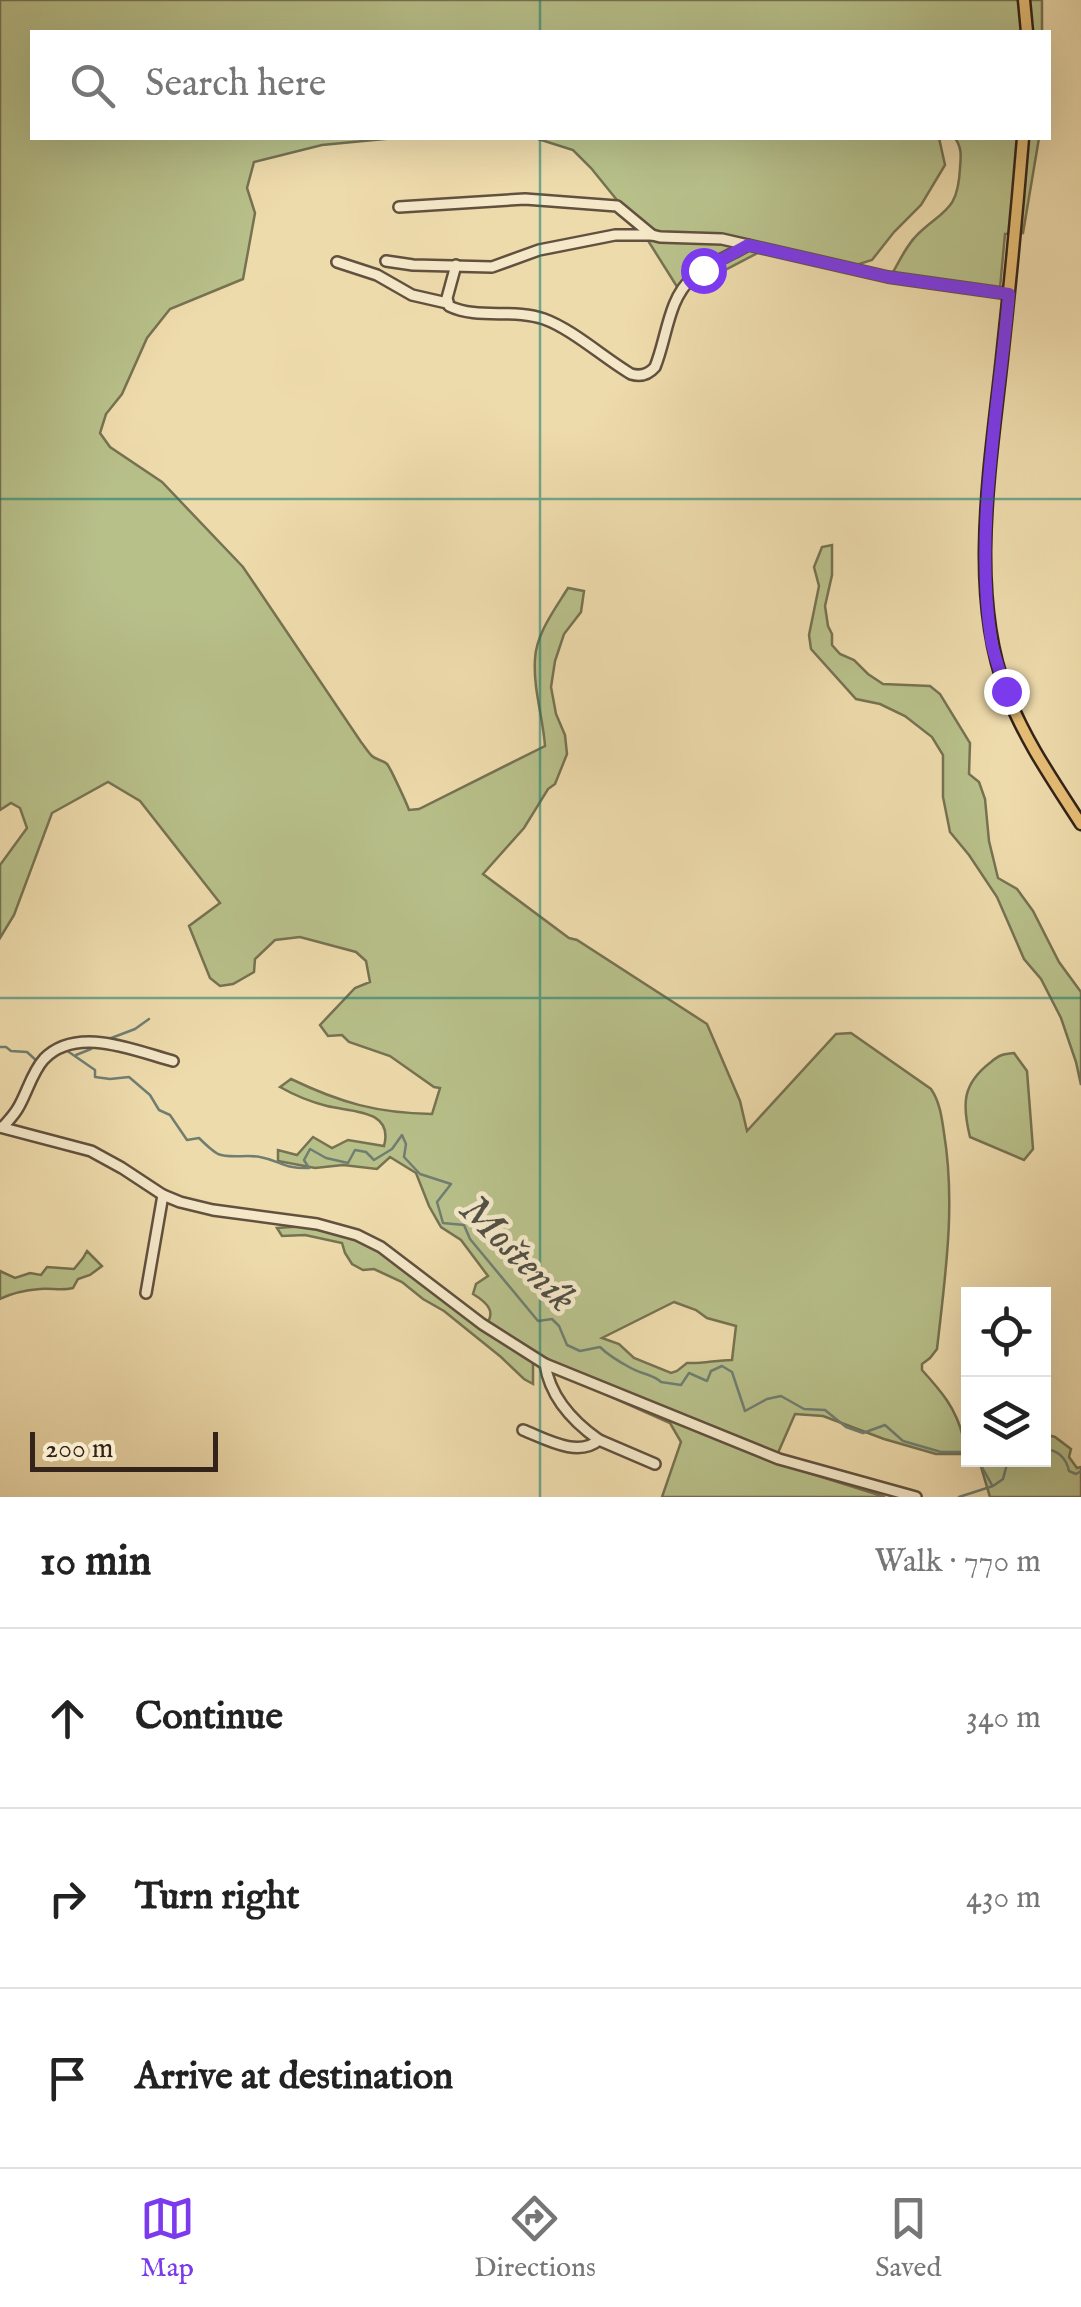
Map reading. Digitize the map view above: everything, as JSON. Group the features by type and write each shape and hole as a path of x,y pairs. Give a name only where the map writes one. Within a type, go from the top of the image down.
{"main road":[{"path":"1024,0 1027,30"},
{"path":"1023,140 990,464 985,572 992,642 1006,691 1024,730 1081,824"}],"street":[{"path":"399,207 525,199 616,206 660,237 722,238 888,277 1009,294"},
{"path":"386,261 492,267 550,247 615,235 652,234"},
{"path":"337,262 376,275 412,296 454,309 543,318 631,374 641,375 656,367 676,301 687,283 713,263 748,245"},
{"path":"447,304 456,265"},
{"path":"173,1062 95,1043 78,1042 60,1048 42,1062 17,1110 2,1127 97,1154 162,1195 204,1208 329,1226 369,1240 482,1324 545,1364 779,1459 916,1497"},
{"path":"146,1293 162,1195"},
{"path":"545,1364 548,1378 574,1420 599,1440 655,1464"},
{"path":"524,1430 562,1445 584,1448 599,1440"}],"green space":[{"path":"0,0 1042,0 1042,30 30,30 30,140 374,140 322,145 254,162 247,188 255,213 243,279 170,309 147,338 122,394 106,414 100,433 110,447 162,482 243,567 361,742 372,756 387,764 409,810 419,809 545,746 535,681 536,650 547,622 568,588 584,591 581,612 564,634 551,687 567,754 555,784 524,828 483,874 569,938 707,1024 740,1101 747,1131 836,1034 851,1033 931,1089 943,1128 949,1214 937,1349 922,1364 922,1370 952,1409 961,1430 961,1454 936,1454 823,1416 795,1414 774,1462 885,1497 662,1497 681,1442 670,1423 533,1362 533,1384 402,1282 352,1264 342,1243 305,1235 282,1236 277,1228 318,1227 351,1236 410,1272 483,1328 490,1318 487,1305 473,1294 476,1284 488,1276 461,1240 441,1227 416,1173 390,1157 377,1169 343,1165 315,1168 278,1161 278,1150 297,1155 313,1137 332,1148 348,1140 384,1146 383,1125 377,1119 327,1106 280,1087 291,1079 360,1105 432,1114 440,1088 390,1056 349,1042 342,1035 328,1036 320,1025 355,988 370,982 366,961 356,952 300,937 275,940 255,959 254,972 233,984 220,986 210,978 189,926 220,903 140,801 108,782 52,813 14,915 0,938 0,865 27,828 20,808 11,803 0,810","holes":["674,1302 707,1318 736,1326 732,1360 687,1363 671,1373 634,1358 619,1344 602,1338"]},
{"path":"541,140 939,140 945,165 921,205 872,260 853,266 771,246 681,293 642,231 573,150"},
{"path":"956,140 1039,140 1023,233 1005,234 1000,288 892,274 915,237 953,201 959,182 960,149"},
{"path":"832,545 832,575 825,606 832,645 883,684 930,686 940,694 970,743 969,774 979,782 985,799 998,878 1017,889 1081,992 1081,1085 1061,1018 1041,979 1024,959 997,897 950,832 943,797 943,755 932,737 905,716 880,704 856,699 811,649 809,635 819,586 814,567 822,547"},
{"path":"1014,1053 1027,1071 1033,1149 1024,1160 970,1137 965,1105 974,1078 981,1070 996,1058"},
{"path":"87,1251 102,1266 78,1279 73,1288 30,1290 0,1299 0,1271 15,1278 30,1273 41,1275 47,1267 74,1269"},
{"path":"1051,1436 1071,1449 1069,1457 1077,1468 1081,1467 1081,1497 990,1497 981,1467 1051,1467"}],"waterway":[{"path":"106,1040 149,1019"},
{"path":"76,1055 95,1044"},
{"name":"Mošteník","path":"0,1047 27,1052 38,1062"},
{"name":"Mošteník","path":"66,1050 95,1070 95,1077 129,1077 150,1095 159,1110 170,1115 187,1140 199,1138 218,1154 255,1156 309,1168 304,1160 310,1149 348,1163 355,1150 366,1152 374,1160 392,1149 402,1135 406,1144 404,1157 420,1174 451,1184 437,1202 443,1223 464,1225 470,1239 538,1321 552,1319 567,1345 580,1351 600,1347 633,1369 661,1382 681,1385 689,1373 707,1381 711,1371 722,1366 732,1372 745,1411 781,1396 804,1409 825,1410 846,1427 863,1433 885,1425 903,1441 941,1452 961,1452"},
{"name":"Mošteník","path":"1051,1451 1061,1455 1069,1471 1081,1471"},
{"name":"Mošteník","path":"982,1467 992,1485"},
{"name":"Mošteník","path":"959,1497 993,1486 1003,1479 1006,1467"}],"route":[{"path":"703,270 748,245 888,277 1009,294 990,464 985,572 992,642 1006,691"}]}
